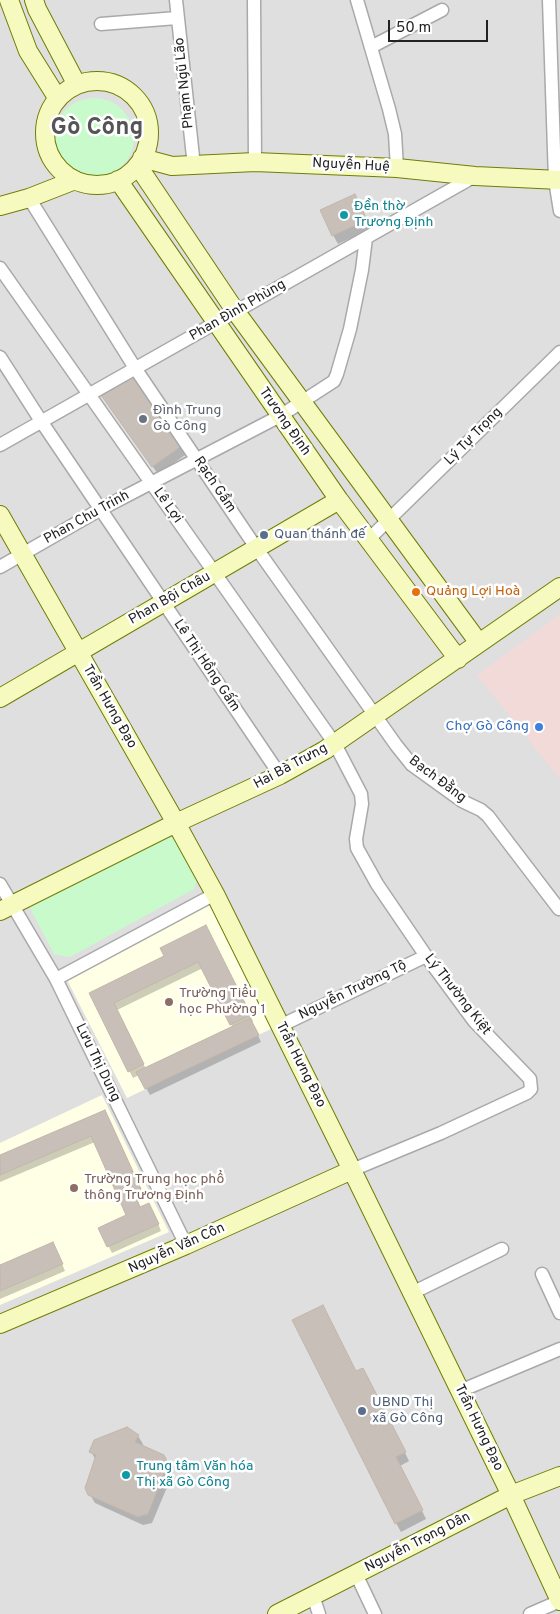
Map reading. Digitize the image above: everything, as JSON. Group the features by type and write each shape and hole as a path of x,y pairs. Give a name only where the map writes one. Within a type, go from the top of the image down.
{"street":[{"path":"8,0 28,51 58,99"},
{"path":"34,0 78,85"},
{"name":"Phạm Ngũ Lão","path":"176,0 194,166"},
{"path":"254,0 255,162"},
{"path":"357,0 395,134 397,168"},
{"path":"549,0 560,211"},
{"path":"371,47 442,10"},
{"path":"101,24 177,18"},
{"path":"94,81 111,83 127,90 139,102 147,117 150,134 146,151 140,162 125,177 109,184 92,185 75,180 61,170 50,156 45,140 46,123 52,107 63,94 78,85 94,81"},
{"name":"Nguyễn Huệ","path":"140,162 172,166 255,162 397,168 475,176 557,180"},
{"name":"Trương Định","path":"140,162 236,312 479,643"},
{"name":"Phan Đình Phùng","path":"0,445 88,394 217,324 475,176"},
{"path":"0,206 29,198 75,180"},
{"name":"Trương Định","path":"118,180 339,500 458,659"},
{"name":"Rạch Gầm","path":"29,198 136,368 257,550 376,716"},
{"name":"Phan Chu Trinh","path":"0,567 101,509 280,416 334,380 350,329 362,270 366,238"},
{"name":"Lê Lợi","path":"0,268 335,744"},
{"name":"Lý Tự Trọng","path":"368,540 560,352"},
{"name":"Lê Thị Hồng Gấm","path":"0,357 41,421 280,775"},
{"name":"Phan Bội Châu","path":"0,698 163,602 257,550 339,500"},
{"name":"Trần Hưng Đạo","path":"0,515 215,894 511,1495 560,1601"},
{"name":"Hai Bà Trưng","path":"6,908 176,823 280,775 335,744 560,587"},
{"name":"Bạch Đằng","path":"376,716 412,765 462,802 481,810 488,816 559,910"},
{"name":"Lý Thường Kiệt","path":"335,744 361,794 362,804 356,839 357,848 377,884 426,956 474,1021 525,1072 532,1083 532,1089 527,1093 441,1133 352,1170"},
{"name":"Lưu Thị Dung","path":"0,884 6,908 56,979 186,1245"},
{"path":"56,979 215,894"},
{"name":"Nguyễn Trường Tộ","path":"280,1026 426,956"},
{"name":"Nguyễn Văn Côn","path":"0,1324 186,1245 352,1170"},
{"path":"412,1293 502,1249"},
{"path":"542,1274 560,1313"},
{"path":"460,1391 560,1349"},
{"name":"Nguyễn Trọng Dân","path":"277,1614 511,1495 560,1476"},
{"path":"356,1574 375,1614"},
{"path":"313,1596 319,1614"},
{"path":"530,1614 560,1601"}],"shaded area":[{"path":"0,0 560,0 560,1614 0,1614"},
{"name":"Chợ Gò Công","path":"560,614 560,779 477,675"},
{"name":"Trường Tiểu học Phường 1","path":"207,898 273,1028 127,1098 65,976"},
{"name":"Trường Trung học phổ thông Trương Định","path":"102,1095 169,1232 0,1305 0,1143"}],"green space":[{"path":"86,98 102,98 123,109 134,130 134,146 123,167 102,178 86,178 72,172 60,160 54,146 54,130 60,116 72,104"},
{"path":"165,829 176,833 198,877 194,889 70,957 54,954 30,908 37,892"}],"building":[{"name":"Đền thờ Trương Định","path":"355,194 367,220 332,236 320,210"},
{"name":"Đình Trung Gò Công","path":"133,372 184,444 152,467 101,395"},
{"path":"206,925 251,1015 230,1025 198,962 114,1003 144,1064 128,1072 89,993 164,956 160,948"},
{"path":"250,1018 259,1035 145,1089 136,1072"},
{"path":"105,1110 141,1189 134,1193 140,1207 149,1203 159,1224 107,1247 98,1228 126,1215 91,1136 0,1175 0,1155"},
{"path":"53,1242 63,1264 0,1291 0,1265"},
{"name":"UBND Thị xã Gò Công","path":"323,1305 356,1371 363,1368 406,1452 396,1457 423,1510 395,1524 292,1320"},
{"name":"Trung tâm Văn hóa Thị xã Gò Công","path":"127,1427 139,1435 135,1442 164,1455 168,1463 148,1514 138,1517 88,1495 85,1488 96,1455 89,1452 94,1440"}],"place":[{"name":"Đền thờ Trương Định","path":"344,215"},
{"name":"Đình Trung Gò Công","path":"143,419"},
{"name":"Quan thánh đế","path":"264,535"},
{"name":"Quảng Lợi Hoà","path":"416,592"},
{"name":"Chợ Gò Công","path":"539,727"},
{"name":"Trường Tiểu học Phường 1","path":"169,1002"},
{"name":"Trường Trung học phổ thông Trương Định","path":"74,1188"},
{"name":"UBND Thị xã Gò Công","path":"362,1411"},
{"name":"Trung tâm Văn hóa Thị xã Gò Công","path":"126,1475"}],"district":[{"name":"Gò Công","path":"97,129"}]}
